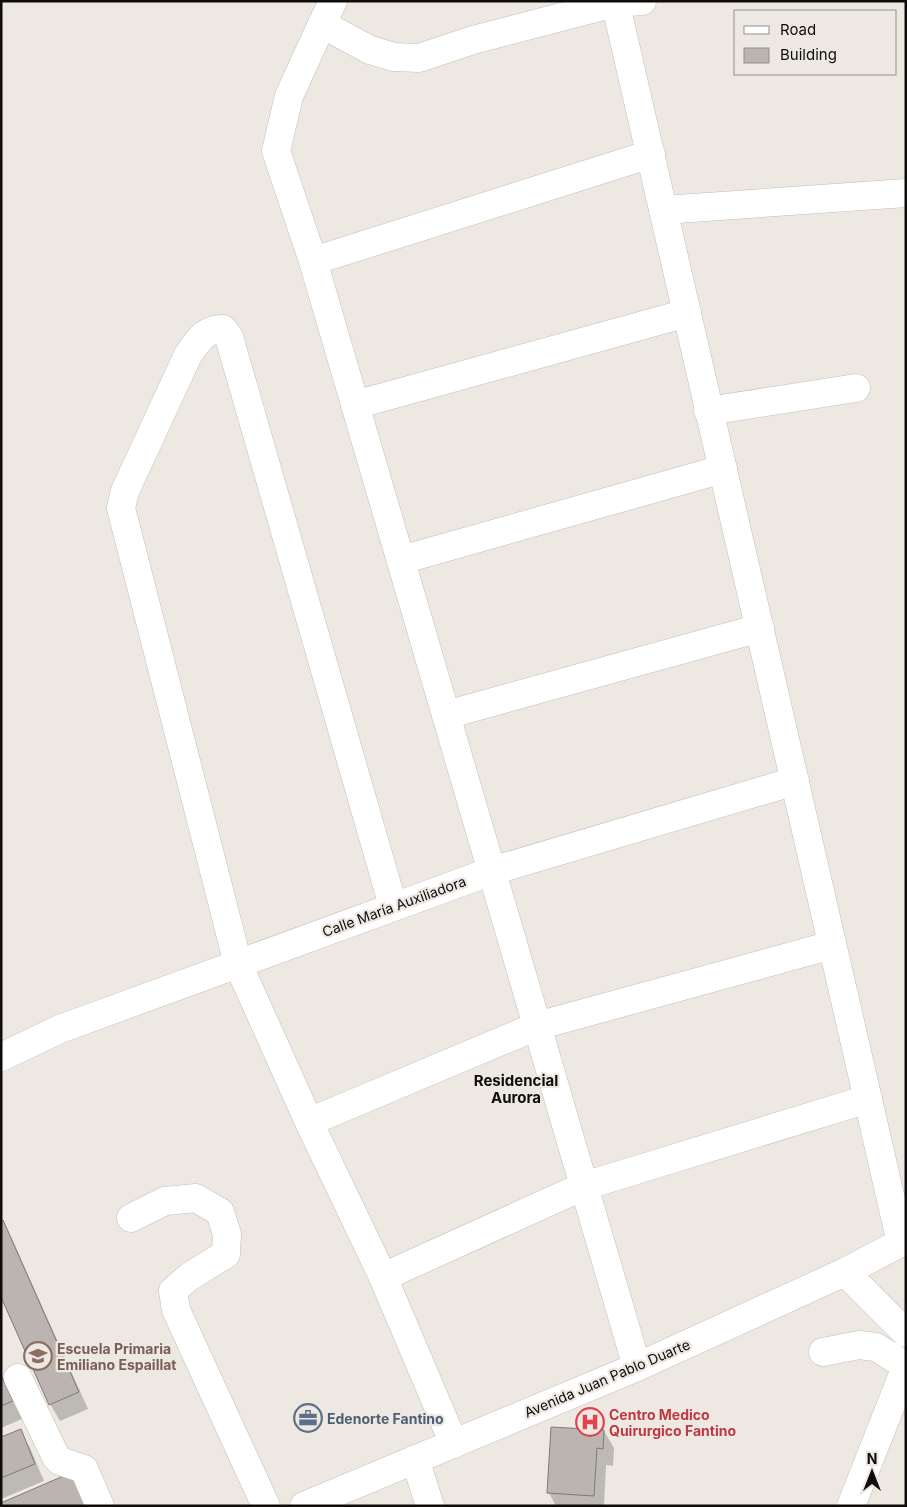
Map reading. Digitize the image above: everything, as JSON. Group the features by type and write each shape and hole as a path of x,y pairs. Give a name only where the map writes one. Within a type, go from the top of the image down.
{"street":[{"path":"637,1367 313,262 276,151 289,96 327,13 370,50 394,57 419,58 473,40 615,2 642,1"},
{"path":"615,2 708,411 868,1099 903,1241"},
{"path":"313,262 650,154"},
{"path":"663,210 906,193"},
{"path":"355,405 687,313"},
{"path":"393,906 230,337 223,329 212,329 201,337 188,355 125,491 121,508 238,964 309,1122 383,1278 454,1444"},
{"path":"708,411 856,388"},
{"path":"401,560 723,469"},
{"path":"446,715 760,628"},
{"name":"Calle María Auxiliadora","path":"1,1057 60,1029 492,871 795,781"},
{"path":"309,1122 537,1026 832,944"},
{"path":"383,1278 584,1186 868,1099"},
{"path":"131,1218 165,1201 196,1198 220,1212 227,1234 226,1254 189,1277 173,1291 176,1310 266,1506"},
{"name":"Avenida Juan Pablo Duarte","path":"304,1506 637,1367 845,1272 903,1241"},
{"path":"845,1272 906,1333"},
{"path":"823,1352 859,1345 876,1347 906,1367 851,1506"},
{"path":"18,1378 56,1457 60,1461 84,1469 100,1506"},
{"path":"415,1460 430,1506"}],"building":[{"path":"3,1220 79,1392 49,1405 1,1297 1,1221"},
{"path":"1,1375 13,1401 1,1406"},
{"path":"551,1427 604,1430 603,1449 597,1448 594,1496 547,1493"},
{"path":"21,1429 35,1464 1,1478 1,1437"},
{"path":"75,1471 90,1506 1,1506 1,1503"}],"place":[{"name":"Escuela Primaria Emiliano Espaillat","path":"38,1356"},
{"name":"Edenorte Fantino","path":"308,1418"},
{"name":"Centro Medico Quirurgico Fantino","path":"590,1422"}],"district":[{"name":"Residencial Aurora","path":"516,1088"}]}
